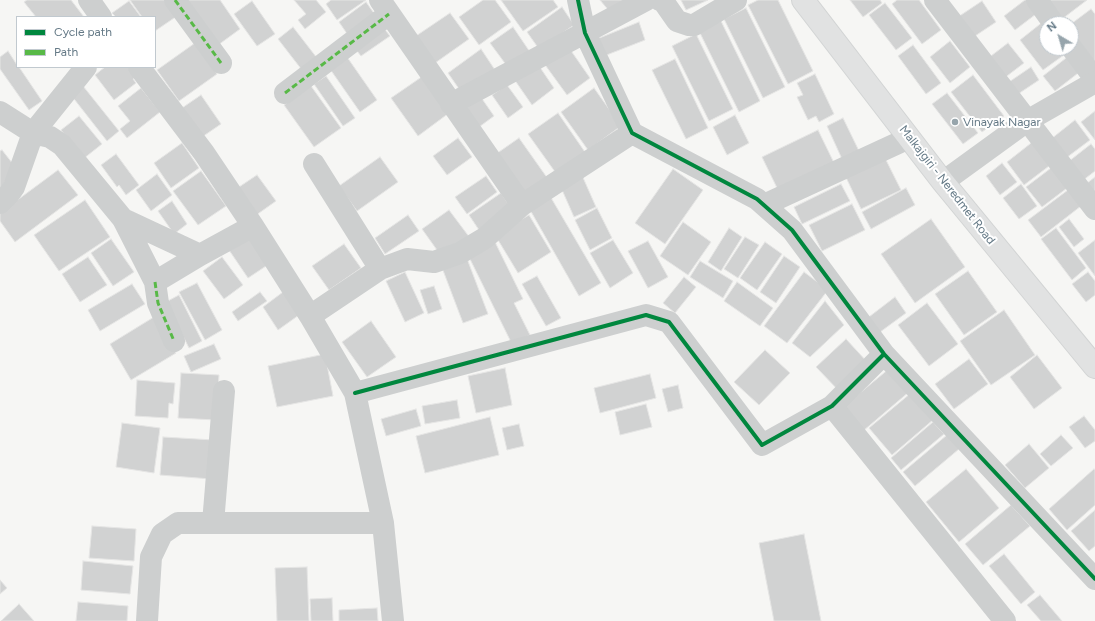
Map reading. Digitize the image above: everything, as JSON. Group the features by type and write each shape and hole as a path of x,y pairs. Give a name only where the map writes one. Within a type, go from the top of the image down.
{"main road":[{"name":"Malkajgiri - Neredmet Road","path":"804,0 943,182 1095,368"}],"street":[{"path":"175,0 221,63"},
{"path":"578,0 585,34 632,133 757,199 792,230 884,354 1095,578"},
{"path":"451,104 585,34 646,0"},
{"path":"660,0 663,1 677,21 690,25 694,25 736,0"},
{"path":"935,0 1095,209"},
{"path":"1037,0 1048,16"},
{"path":"285,93 384,7 522,205"},
{"path":"943,182 1027,122 1095,81 1077,56"},
{"path":"0,204 14,187 33,133 85,68"},
{"path":"140,68 204,154 253,226 310,316 355,393 383,523 393,621"},
{"path":"0,112 33,133 50,137 62,145 123,219 155,282 158,303 174,341"},
{"path":"310,316 380,269 407,259 434,262 460,253 485,238 522,205 632,133"},
{"path":"764,205 909,138"},
{"path":"314,164 380,269"},
{"path":"123,219 200,255"},
{"path":"155,282 253,226"},
{"path":"355,393 646,315 669,322 762,445 832,406 884,354"},
{"path":"213,523 224,391"},
{"path":"832,406 1004,621"},
{"path":"147,621 151,557 162,534 178,523 383,523"}],"building":[{"path":"27,0 71,0 83,16 35,16 24,2"},
{"path":"130,0 166,0 177,16 156,30 156,16 141,16"},
{"path":"180,0 220,0 240,29 214,48"},
{"path":"294,0 316,0 326,12 305,29 298,20 306,14"},
{"path":"331,0 366,0 337,20 326,4"},
{"path":"483,0 495,0 511,22 479,45 459,17"},
{"path":"501,0 553,0 558,7 523,31"},
{"path":"600,0 624,0 610,12"},
{"path":"681,0 708,0 686,10"},
{"path":"758,0 778,0 813,71 788,84 748,5"},
{"path":"850,0 880,0 882,3 863,17"},
{"path":"897,0 919,0 941,30 922,44 892,4"},
{"path":"1025,0 1032,0 1040,11 1015,30 1004,16"},
{"path":"1047,0 1087,0 1066,16 1060,16"},
{"path":"129,1 140,16 115,16 112,13"},
{"path":"252,1 275,34 257,46 234,14"},
{"path":"982,1 996,22 969,40 955,19"},
{"path":"366,2 378,19 350,38 339,22"},
{"path":"885,3 912,38 896,50 869,15"},
{"path":"562,7 574,25 539,49 527,32"},
{"path":"746,8 785,87 763,98 724,19"},
{"path":"1091,9 1095,14 1094,61 1079,41 1079,18"},
{"path":"450,13 469,39 435,63 416,36"},
{"path":"721,21 760,101 739,112 699,31"},
{"path":"639,22 645,40 604,56 597,39"},
{"path":"1039,25 1039,56 1062,56 1043,70 1020,40"},
{"path":"382,26 390,36 361,56 353,46"},
{"path":"293,27 317,58 302,70 278,39"},
{"path":"513,27 532,55 510,70 490,43"},
{"path":"696,34 733,109 709,121 672,46"},
{"path":"950,41 970,67 950,83 930,57"},
{"path":"195,43 217,74 179,101 157,70"},
{"path":"1008,43 1024,63 1003,79 987,59"},
{"path":"567,45 590,78 567,95 543,62"},
{"path":"913,45 941,83 926,94 898,56"},
{"path":"481,49 497,73 464,96 448,73"},
{"path":"8,51 16,63 16,68 20,68 42,101 29,110 0,69 0,57"},
{"path":"1069,56 1071,56 1082,70 1055,91 1043,76"},
{"path":"347,57 377,100 360,112 330,69"},
{"path":"675,59 708,128 686,139 652,70"},
{"path":"537,63 554,88 532,105 514,79"},
{"path":"1031,67 1039,80 1018,94 1009,82"},
{"path":"104,68 133,68 138,75 133,79 136,83 114,100 95,75"},
{"path":"815,74 834,114 819,122 816,116 808,120 797,97 803,95 797,83"},
{"path":"973,75 1004,116 982,132 951,92"},
{"path":"326,76 355,118 343,126 314,84"},
{"path":"423,76 449,113 418,136 391,98"},
{"path":"507,85 523,107 508,118 492,95"},
{"path":"83,86 119,131 107,141 71,95"},
{"path":"311,86 341,128 314,147 284,105"},
{"path":"141,88 160,112 127,138 120,129 130,121 118,106"},
{"path":"594,88 621,126 588,150 561,112"},
{"path":"478,93 494,116 479,127 462,104"},
{"path":"947,93 978,133 963,144 932,104"},
{"path":"201,95 221,124 202,137 182,108"},
{"path":"1095,111 1095,140 1081,122"},
{"path":"558,113 587,155 558,176 528,134"},
{"path":"735,115 749,143 727,155 713,127"},
{"path":"79,116 102,144 83,159 61,130"},
{"path":"843,118 859,151 842,159 827,126"},
{"path":"1075,120 1090,140 1066,158 1051,139"},
{"path":"818,130 836,167 780,194 762,157"},
{"path":"458,138 472,157 447,175 433,156"},
{"path":"519,138 548,179 525,195 496,154"},
{"path":"1035,140 1053,163 1024,185 1007,162"},
{"path":"182,143 199,168 171,188 154,163"},
{"path":"1091,144 1095,149 1095,171 1082,181 1068,162"},
{"path":"2,150 13,164 0,193 0,151"},
{"path":"882,152 901,190 861,209 843,171"},
{"path":"116,154 139,185 126,195 119,185 117,187 101,165"},
{"path":"380,157 398,182 357,211 339,186"},
{"path":"1002,163 1017,182 1000,195 986,176"},
{"path":"1055,165 1071,185 1042,207 1026,187"},
{"path":"673,169 703,190 665,244 635,223"},
{"path":"58,170 78,195 15,242 0,221 0,213"},
{"path":"201,171 226,206 198,225 173,191"},
{"path":"581,173 596,207 574,217 559,183"},
{"path":"157,174 172,195 151,211 136,190"},
{"path":"257,175 276,201 252,218 233,191"},
{"path":"486,176 497,192 467,214 455,197"},
{"path":"1095,177 1095,196 1086,184"},
{"path":"841,184 850,201 802,224 794,207"},
{"path":"1021,184 1037,206 1019,219 1003,198"},
{"path":"906,188 915,205 871,229 862,212"},
{"path":"1068,190 1081,206 1041,237 1028,220"},
{"path":"501,193 513,211 481,233 469,215"},
{"path":"550,196 601,283 579,296 529,208"},
{"path":"85,200 110,237 59,271 34,235"},
{"path":"172,201 187,224 174,234 158,211"},
{"path":"852,204 865,230 822,251 809,225"},
{"path":"597,208 612,238 590,250 575,220"},
{"path":"449,210 470,238 442,257 422,229"},
{"path":"408,215 419,231 385,254 375,238"},
{"path":"529,215 551,252 518,273 495,235"},
{"path":"931,219 965,267 915,303 881,254"},
{"path":"1069,219 1084,239 1074,247 1059,227"},
{"path":"683,222 711,242 688,275 660,256"},
{"path":"729,228 742,237 721,271 708,262"},
{"path":"1056,228 1086,268 1072,280 1041,239"},
{"path":"253,234 272,262 248,278 229,250"},
{"path":"745,237 759,245 738,278 724,269"},
{"path":"111,239 134,272 113,286 91,253"},
{"path":"613,240 633,273 610,288 590,253"},
{"path":"1095,240 1095,276 1078,253"},
{"path":"648,241 668,277 648,288 628,251"},
{"path":"495,242 523,299 514,303 530,335 512,344 468,255"},
{"path":"765,242 782,254 757,290 740,278"},
{"path":"344,244 361,268 329,290 312,266"},
{"path":"466,256 488,314 463,323 441,265"},
{"path":"784,256 800,267 776,303 760,292"},
{"path":"88,257 107,285 80,302 62,274"},
{"path":"222,257 243,285 224,299 203,271"},
{"path":"700,261 733,281 723,298 690,277"},
{"path":"968,271 997,312 964,335 935,294"},
{"path":"405,272 424,313 405,322 386,281"},
{"path":"804,272 828,290 787,343 764,326"},
{"path":"1088,272 1095,281 1095,295 1086,302 1072,284"},
{"path":"537,276 561,318 546,326 522,284"},
{"path":"684,277 696,287 675,313 663,303"},
{"path":"737,282 773,308 760,326 724,301"},
{"path":"197,283 222,330 205,340 179,292"},
{"path":"132,284 145,304 100,331 88,310"},
{"path":"434,286 442,309 428,314 420,290"},
{"path":"260,292 267,301 238,321 232,312"},
{"path":"283,292 299,315 278,330 263,307"},
{"path":"179,295 202,341 189,348 166,302"},
{"path":"895,297 906,313 876,335 865,320"},
{"path":"825,301 844,325 810,357 792,343"},
{"path":"927,303 958,344 929,366 898,325"},
{"path":"1004,310 1035,355 991,385 960,341"},
{"path":"154,317 176,353 131,380 110,344"},
{"path":"371,321 396,357 367,377 342,342"},
{"path":"846,339 869,364 840,392 816,367"},
{"path":"214,344 221,359 191,372 184,356"},
{"path":"765,350 790,373 759,405 734,382"},
{"path":"325,354 333,396 277,407 268,366"},
{"path":"1037,355 1062,388 1034,409 1010,377"},
{"path":"969,359 988,384 954,409 935,384"},
{"path":"505,368 512,405 476,413 468,376"},
{"path":"890,368 910,391 863,431 843,407"},
{"path":"181,373 219,375 216,420 178,418"},
{"path":"650,374 656,398 600,413 594,388"},
{"path":"137,380 175,383 173,404 169,403 168,418 135,416"},
{"path":"678,385 683,408 668,412 662,389"},
{"path":"911,393 934,419 892,455 869,428"},
{"path":"457,400 460,418 425,424 422,406"},
{"path":"646,404 652,427 620,435 615,412"},
{"path":"416,409 421,426 386,436 381,419"},
{"path":"1084,416 1095,430 1095,441 1085,448 1069,427"},
{"path":"490,417 499,455 425,473 416,436"},
{"path":"933,422 944,434 901,470 891,458"},
{"path":"122,423 160,428 154,473 116,467"},
{"path":"519,424 524,446 507,450 502,428"},
{"path":"947,435 959,449 915,486 903,472"},
{"path":"1061,435 1073,448 1051,466 1040,454"},
{"path":"163,437 214,440 211,479 160,475"},
{"path":"1029,444 1049,468 1025,488 1005,465"},
{"path":"966,469 999,508 959,542 926,502"},
{"path":"1094,469 1095,505 1067,530 1049,509"},
{"path":"1011,505 1030,526 983,565 965,544"},
{"path":"1095,510 1095,546 1089,551 1071,531"},
{"path":"92,526 136,529 134,561 89,558"},
{"path":"804,534 821,621 774,621 759,543"},
{"path":"1004,554 1035,592 1021,604 989,566"},
{"path":"83,561 133,566 130,594 81,590"},
{"path":"307,567 309,621 277,621 275,568"},
{"path":"0,580 7,588 0,594"},
{"path":"1040,595 1062,621 1041,621 1027,605"},
{"path":"332,598 333,621 311,621 310,599"},
{"path":"78,602 128,606 127,621 76,621"},
{"path":"19,604 34,621 1,621"},
{"path":"377,608 378,621 339,621 339,610"}],"marked path":[{"path":"175,0 221,63"},
{"path":"285,93 389,14"},
{"path":"155,282 158,303 174,341"}],"cycle path":[{"path":"578,0 585,33 632,133 757,199 792,230 884,354 1095,579"},
{"path":"355,393 646,315 669,322 762,445 832,406 884,354"}],"place":[{"name":"Vinayak Nagar","path":"955,122"}]}
